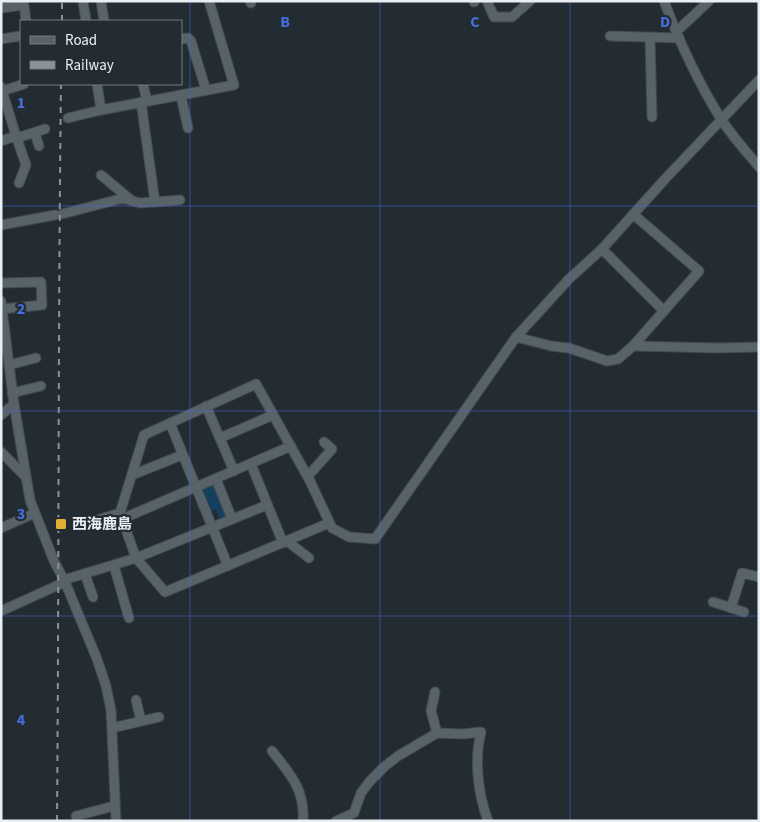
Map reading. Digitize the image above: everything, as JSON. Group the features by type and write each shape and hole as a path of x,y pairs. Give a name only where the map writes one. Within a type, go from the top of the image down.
{"street":[{"path":"83,1 86,20"},
{"path":"101,1 104,20"},
{"path":"68,118 144,101 181,96 234,85 209,1"},
{"path":"487,1 494,17 512,17 530,1"},
{"path":"664,1 678,35 722,120 759,167"},
{"path":"610,36 650,37 678,35 709,1"},
{"path":"1,8 24,5 26,20"},
{"path":"1,39 20,36"},
{"path":"650,37 652,117"},
{"path":"182,39 188,38 191,41 206,90"},
{"path":"329,523 165,592 136,558 121,516 144,435 256,384 308,476 329,523 340,533 349,537 375,539 516,337 569,279 602,249 759,80"},
{"path":"19,183 26,165 2,89 20,85"},
{"path":"97,85 101,110"},
{"path":"143,85 155,202"},
{"path":"181,96 188,128"},
{"path":"1,141 45,129"},
{"path":"35,132 39,146"},
{"path":"102,175 132,201"},
{"path":"1,225 58,215 120,199 140,203 180,200"},
{"path":"516,337 551,346 569,348 607,361 618,359 633,346 699,271 633,214"},
{"path":"602,249 664,311"},
{"path":"1,283 41,282 42,305 2,305 12,393 30,500 106,686 111,710 116,821"},
{"path":"633,346 759,347"},
{"path":"9,364 36,358"},
{"path":"12,393 41,386"},
{"path":"1,415 14,404"},
{"path":"206,406 234,471"},
{"path":"220,438 273,415"},
{"path":"170,423 228,566"},
{"path":"308,476 332,449 324,442"},
{"path":"84,524 121,516 196,487 291,446"},
{"path":"1,452 25,476"},
{"path":"132,475 182,456"},
{"path":"251,464 267,505 285,542 309,558"},
{"path":"216,478 232,519"},
{"path":"1,611 68,579 136,558 267,505"},
{"path":"1,528 35,513"},
{"path":"114,566 129,618"},
{"path":"731,608 742,572 759,577"},
{"path":"85,574 93,598"},
{"path":"714,602 744,612"},
{"path":"435,692 431,711 437,733"},
{"path":"136,700 141,721"},
{"path":"112,728 159,717"},
{"path":"336,821 354,813 361,793 385,766 437,733 463,734 481,732 478,748 481,800 488,821"},
{"path":"272,751 294,778 303,802 303,821"},
{"path":"76,816 114,806"}],"shaded area":[{"path":"213,484 217,486 229,517 220,521 216,509 208,512 201,490"}],"railway":[{"path":"62,1 62,20"},
{"path":"57,821 61,85"}],"place":[{"name":"西海鹿島","path":"61,524"}]}
